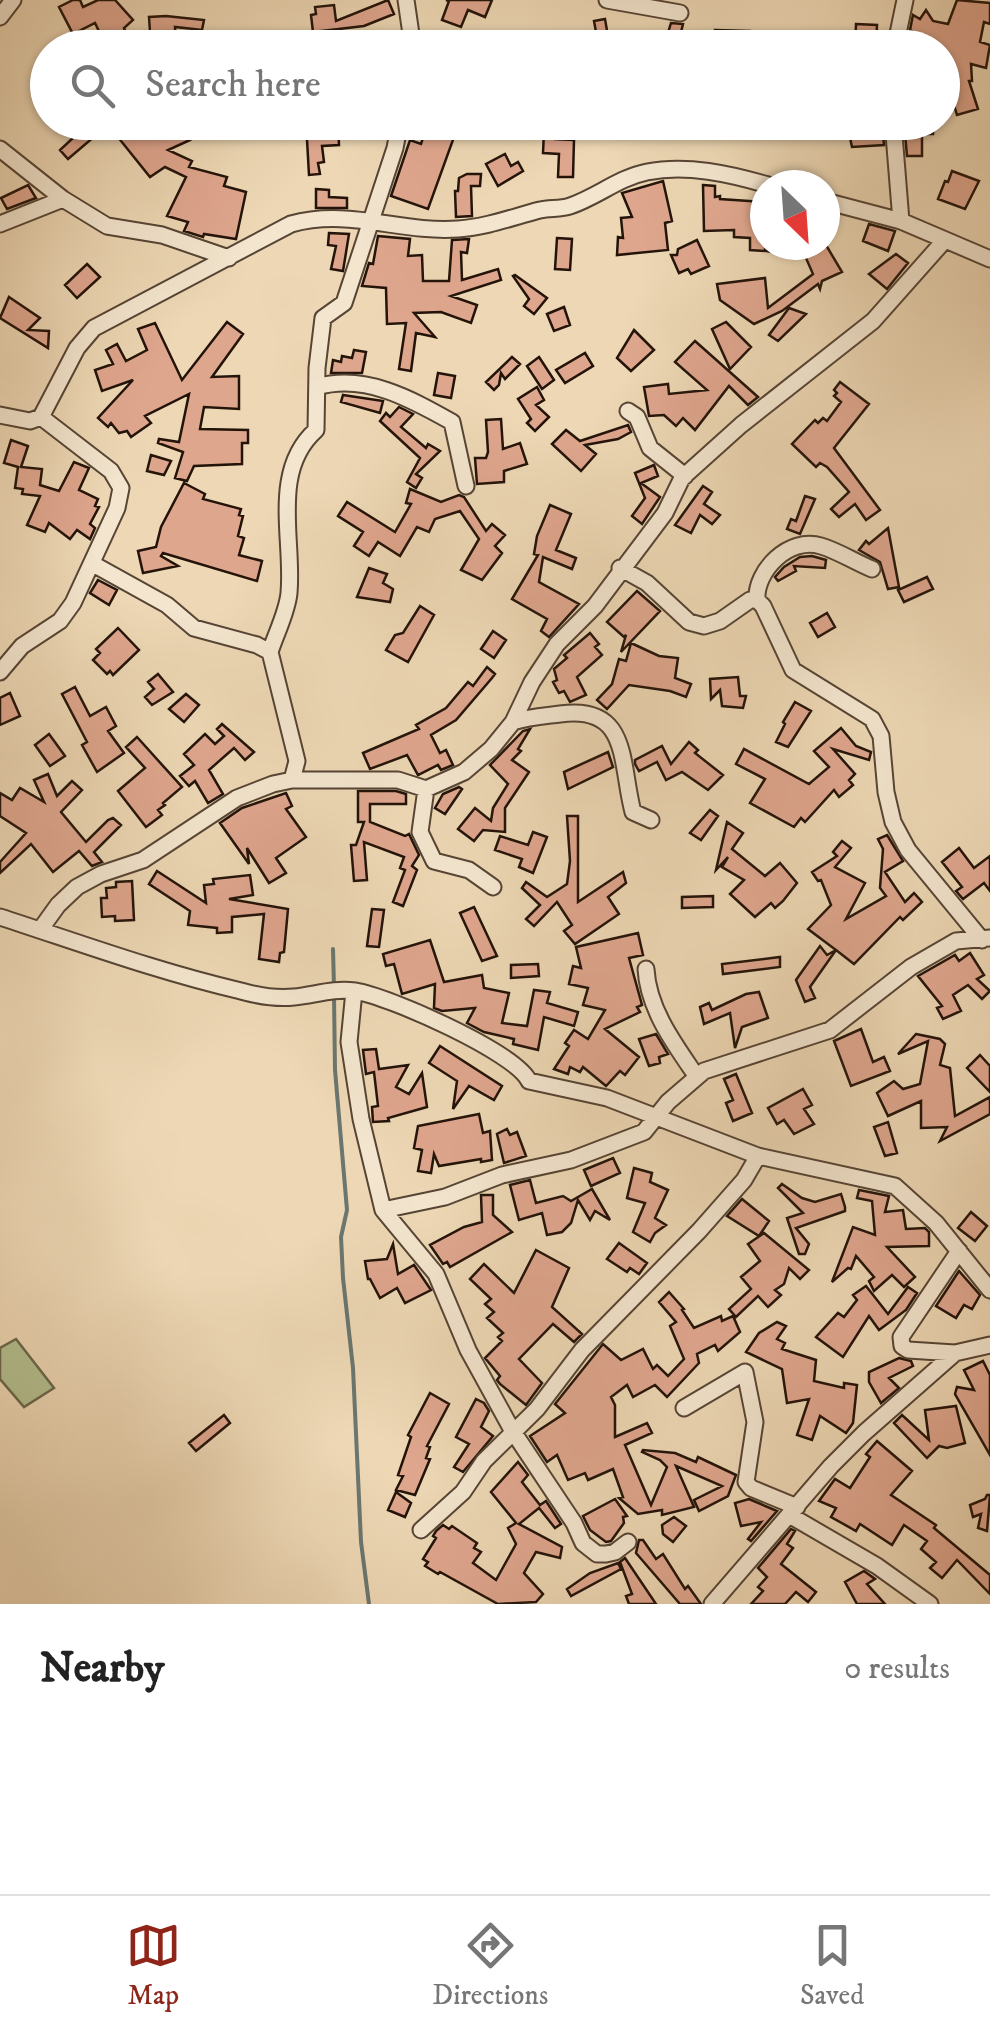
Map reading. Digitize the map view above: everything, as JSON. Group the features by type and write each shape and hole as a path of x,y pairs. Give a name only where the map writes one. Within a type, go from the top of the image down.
{"street":[{"path":"0,17 13,0"},
{"path":"406,0 410,30"},
{"path":"607,0 680,12"},
{"path":"898,30 904,0"},
{"path":"292,780 297,761 270,652 289,594 286,504 304,440 316,430 323,318 344,303 397,140"},
{"path":"894,140 901,221"},
{"path":"0,149 64,199 107,226 162,235 228,258"},
{"path":"0,415 30,421 41,418 76,348 94,328 292,224 318,216 456,230 571,206 621,178 673,169 750,181"},
{"path":"0,224 64,199"},
{"path":"840,205 901,221 990,259"},
{"path":"40,930 77,887 143,860 237,798 292,780 398,780 426,790 464,772 512,722 557,644 595,606 665,513 685,476 741,425 873,321 944,241"},
{"path":"317,387 338,380 394,392 452,422 466,486"},
{"path":"628,411 637,417 650,448 685,476"},
{"path":"0,672 22,646 60,621 73,603 117,508 121,488 111,472 41,418"},
{"path":"872,569 818,544 804,545 773,560 760,576 757,600 769,616 793,670 872,719 882,736 890,807 908,850 986,939"},
{"path":"93,564 167,604 194,628 270,652"},
{"path":"620,568 647,583 689,622 704,626 720,622 750,600 757,600"},
{"path":"512,722 576,711 600,716 618,738 633,812 651,820"},
{"path":"426,790 420,832 434,861 469,870 493,887"},
{"path":"0,917 185,978 270,998 354,990 412,1009 492,1051 526,1073 529,1080 660,1115 758,1156 895,1186 936,1223 990,1290"},
{"path":"383,1210 445,1197 502,1175 571,1160 644,1132 668,1102 704,1071 830,1030 912,967 956,941 986,939"},
{"path":"646,969 646,980 660,1017 697,1077"},
{"path":"354,990 349,1042 361,1118 383,1210 436,1274 468,1350 512,1430 574,1523 583,1543 597,1554 606,1554 628,1542"},
{"path":"421,1530 463,1492 484,1461 537,1409 582,1350 699,1232 744,1180 758,1156"},
{"path":"960,1252 901,1338 902,1346 908,1350 954,1353 990,1345"},
{"path":"712,1604 864,1432 954,1353"},
{"path":"684,1408 744,1372 755,1422 746,1482 930,1604"}],"green space":[{"path":"16,1339 54,1388 24,1407 0,1379 0,1348"}],"building":[{"path":"73,0 80,0 83,7 98,0 115,0 133,20 125,30 98,30 95,23 71,30 59,7"},
{"path":"388,0 394,14 364,26 330,30 313,30 311,15 316,14 315,7 334,5 336,21"},
{"path":"446,0 492,0 485,17 468,10 461,27 442,20 449,1"},
{"path":"957,0 990,3 990,24 984,22 980,42 990,45 986,68 971,64 969,81 978,109 960,114 960,30 910,30 913,15 920,19 926,10 933,21 948,24"},
{"path":"149,17 204,20 202,30 175,27 150,30"},
{"path":"605,19 607,30 596,30 594,21"},
{"path":"671,23 683,24 682,30 669,30"},
{"path":"856,24 877,25 877,30 856,30"},
{"path":"71,140 90,140 68,159 60,150"},
{"path":"120,140 190,140 168,150 192,161 189,167 227,177 224,186 246,192 236,239 204,234 203,237 184,231 188,222 167,216 186,177 165,167 150,177"},
{"path":"307,140 339,140 339,145 322,146 324,162 318,163 320,174 309,175"},
{"path":"410,140 421,144 422,140 453,140 428,209 391,196"},
{"path":"544,140 574,140 573,177 558,177 559,154 543,153"},
{"path":"850,140 884,140 884,145 852,147"},
{"path":"906,140 922,140 922,156 907,156"},
{"path":"505,154 511,166 518,162 523,171 498,186 486,164"},
{"path":"952,171 979,181 965,209 938,199"},
{"path":"481,174 480,186 471,186 472,216 456,217 455,191 459,178"},
{"path":"663,181 672,221 665,223 668,250 617,255 618,237 623,238 621,218 632,217 622,193"},
{"path":"28,185 36,198 7,209 1,198"},
{"path":"703,185 715,186 715,197 720,199 750,201 750,238 734,237 734,230 704,231"},
{"path":"316,189 329,190 329,197 347,198 347,208 316,208"},
{"path":"869,224 895,231 888,251 863,241"},
{"path":"329,233 349,234 343,271 331,269 336,246 328,245"},
{"path":"378,236 410,239 408,256 422,255 423,281 449,281 452,240 469,239 467,253 461,252 462,280 498,269 501,280 451,296 477,305 471,323 441,312 414,313 435,337 416,333 411,371 399,369 406,323 387,324 386,288 362,286 369,263 373,264"},
{"path":"557,238 572,239 570,270 555,269"},
{"path":"697,240 709,266 691,274 688,269 679,273 671,255"},
{"path":"896,254 908,263 887,289 869,274"},
{"path":"807,260 835,260 842,272 822,281 820,289 818,284 782,311 754,324 720,300 717,284 765,278 768,308 813,274"},
{"path":"87,264 100,277 77,298 65,285"},
{"path":"515,275 547,298 534,314 524,306 529,299"},
{"path":"9,297 40,318 28,330 49,331 48,348 0,318"},
{"path":"564,307 570,325 554,331 547,314"},
{"path":"789,308 806,314 778,341 769,335"},
{"path":"227,322 243,334 212,377 239,376 239,409 204,407 200,429 248,430 248,443 242,443 242,464 194,466 187,481 175,478 183,452 158,443 159,439 179,442 189,394 145,416 151,423 131,437 127,431 119,433 111,423 108,427 98,418 133,380 102,391 95,370 113,364 106,350 117,344 126,361 147,350 138,329 155,323 182,380"},
{"path":"726,322 751,347 730,369 712,329"},
{"path":"634,330 654,350 631,371 617,358"},
{"path":"695,341 758,397 748,405 729,386 695,430 683,418 676,426 664,415 649,416 644,387 668,384 669,394 707,390 675,362"},
{"path":"354,350 366,352 362,373 331,373 333,360 341,362 342,356 352,358"},
{"path":"585,353 593,366 565,383 556,370"},
{"path":"512,357 520,364 505,379 501,373 494,390 486,382"},
{"path":"539,357 554,380 542,389 527,366"},
{"path":"438,373 455,376 451,398 434,395"},
{"path":"840,382 869,404 834,448 880,510 866,520 855,504 839,517 831,509 849,492 827,467 820,463 816,467 792,444 815,420 827,421 841,402 834,396"},
{"path":"537,387 544,400 536,405 549,417 535,431 527,423 531,419 518,399"},
{"path":"343,395 383,401 380,413 341,402"},
{"path":"399,407 413,414 401,427 426,448 428,444 440,451 416,474 422,478 416,488 407,482 420,458 380,421"},
{"path":"501,419 503,449 520,443 527,464 504,471 504,482 477,484 475,458 486,458 488,452 486,420"},
{"path":"628,425 631,432 618,439 585,445 596,454 581,471 552,444 566,430 580,441"},
{"path":"11,440 28,446 21,467 42,469 40,485 59,491 74,462 89,468 79,490 98,499 90,539 77,530 70,539 49,523 45,532 27,525 40,496 22,494 23,489 15,488 18,467 4,463"},
{"path":"151,455 171,461 164,475 147,471"},
{"path":"654,465 658,476 641,483 660,497 642,524 632,516 645,498 635,473"},
{"path":"184,483 205,494 203,499 241,509 238,536 244,538 239,555 262,561 257,581 163,553 161,556 178,566 143,573 138,551 156,547 161,527"},
{"path":"703,486 712,492 704,504 720,515 712,524 700,515 691,533 675,525"},
{"path":"410,489 441,502 459,495 464,497 486,531 492,524 505,535 495,546 502,553 482,580 461,570 479,539 460,511 435,519 429,532 417,527 400,556 378,542 369,556 354,546 363,532 338,516 347,502 395,532 411,504 406,503"},
{"path":"805,496 815,499 800,534 787,529 791,519 796,521"},
{"path":"550,505 571,514 556,550 576,558 572,569 543,557 539,582 579,604 549,637 541,631 547,619 512,599 538,555 534,554 537,536"},
{"path":"888,528 899,587 888,589 880,562 859,550"},
{"path":"800,557 826,560 825,568 794,566 796,571 778,581 775,577"},
{"path":"369,568 387,574 383,583 393,589 390,602 357,597"},
{"path":"927,577 933,589 904,602 898,590"},
{"path":"98,580 117,590 109,605 90,593"},
{"path":"637,591 660,611 621,652 626,635 607,622"},
{"path":"420,606 434,615 408,662 386,650 395,635 403,633"},
{"path":"827,613 835,627 818,637 810,623"},
{"path":"118,628 139,650 113,675 110,671 107,674 93,660 100,653 96,649"},
{"path":"493,631 506,640 494,658 481,649"},
{"path":"590,633 602,655 577,677 586,695 570,702 553,682 557,680 554,669"},
{"path":"631,643 659,656 678,658 675,678 691,684 686,697 629,685 607,709 597,700 612,684 619,659 626,661"},
{"path":"487,667 495,674 492,678 456,720 431,735 440,753 446,750 453,765 441,770 438,765 418,775 407,755 370,769 363,753 419,729 416,725 446,708 468,682 473,686"},
{"path":"158,674 173,692 152,705 145,697 154,689 148,682"},
{"path":"738,677 740,696 746,696 743,708 722,706 720,690 711,699 710,679"},
{"path":"75,687 90,716 106,707 116,726 108,731 124,753 97,772 82,745 87,742 62,694"},
{"path":"10,693 20,716 0,725 0,698"},
{"path":"186,694 199,705 184,722 169,709"},
{"path":"795,702 811,711 788,747 776,742"},
{"path":"222,724 254,752 245,760 234,748 209,770 223,794 208,803 195,781 189,786 180,776 194,765 184,754 205,734 215,744 224,736 217,729"},
{"path":"841,728 856,746 871,752 869,760 833,749 855,774 849,780 853,785 839,797 834,790 805,822 801,818 794,827 750,803 765,779 736,764 744,749 809,784 829,767 814,751"},
{"path":"530,729 518,749 521,751 512,760 529,772 505,808 505,832 483,830 474,841 458,829 475,808 491,821 493,808 508,784 490,765 523,731"},
{"path":"49,734 65,756 50,766 35,745"},
{"path":"137,737 182,787 158,810 162,815 146,827 118,791 145,768 126,747"},
{"path":"689,742 698,750 695,753 723,775 708,790 682,772 666,780 657,762 639,771 635,764 635,760 662,746 671,764"},
{"path":"608,752 613,767 568,789 564,772"},
{"path":"48,774 57,796 72,781 82,790 61,812 86,842 108,820 113,818 121,825 94,852 102,862 92,866 79,851 53,872 31,844 0,873 0,862 26,833 0,816 0,793 12,800 20,788 44,802 34,780"},
{"path":"462,789 445,814 435,808 443,794"},
{"path":"358,791 406,794 406,804 370,804 370,822 405,836 409,834 419,855 412,866 417,870 403,906 393,902 405,870 400,868 404,857 364,842 367,880 354,881 351,845 356,845 364,822 358,822"},
{"path":"286,793 292,806 286,809 306,837 276,858 286,873 269,883 247,848 249,864 220,823 242,808"},
{"path":"710,810 718,816 701,840 690,833"},
{"path":"567,816 578,816 578,902 623,872 626,883 608,897 619,914 575,944 564,931 572,925 557,902 534,926 526,919 540,905 522,888 526,882 547,897 567,884"},
{"path":"727,822 743,833 732,849 765,876 780,863 797,883 775,908 771,903 755,917 730,894 744,880 722,867 728,857 716,870"},
{"path":"533,832 547,837 533,873 519,867 522,859 495,850 500,836 528,845"},
{"path":"887,835 903,861 885,872 905,902 914,893 922,902 903,920 900,917 854,964 808,929 831,905 821,880 812,872 837,856 833,852 842,841 851,848 835,867 865,883 846,919 886,896 880,888 883,849 878,839"},
{"path":"959,848 974,868 990,856 990,891 984,883 963,899 956,891 962,887 942,862"},
{"path":"157,871 206,903 204,885 214,884 213,879 250,875 253,895 229,899 288,909 284,952 280,953 279,962 259,959 264,914 232,917 232,932 217,933 217,928 188,925 190,911 149,884"},
{"path":"132,881 134,920 102,917 101,898 107,898 106,888 116,887 116,882"},
{"path":"713,896 713,907 682,908 682,897"},
{"path":"474,907 497,956 482,961 460,913"},
{"path":"372,909 384,910 379,947 367,946"},
{"path":"638,933 643,955 629,958 642,1005 637,1007 640,1012 605,1029 639,1057 625,1075 620,1071 606,1086 583,1067 580,1072 570,1067 568,1074 554,1069 574,1030 588,1039 605,1010 583,1005 588,988 569,984 573,966 581,968 576,947"},
{"path":"430,940 444,982 482,975 484,988 509,993 502,1023 527,1026 534,990 550,992 547,1003 578,1012 574,1026 544,1017 538,1050 513,1044 514,1039 484,1032 467,1023 475,1008 434,1008 435,984 402,994 394,964 386,966 383,954"},
{"path":"820,946 827,955 836,950 810,987 815,998 805,1002 796,980"},
{"path":"970,953 984,975 977,979 990,991 982,999 968,985 953,995 961,1011 943,1019 937,1008 942,1006 918,976 955,955 959,961"},
{"path":"780,957 780,967 723,974 722,964"},
{"path":"538,964 539,976 511,978 511,965"},
{"path":"759,992 768,1018 742,1027 735,1048 730,1013 704,1024 700,1007 709,1003 712,1010"},
{"path":"861,1029 873,1062 884,1057 890,1071 851,1086 834,1041"},
{"path":"656,1034 668,1054 659,1057 660,1063 649,1066 639,1039"},
{"path":"916,1034 940,1039 945,1044 940,1065 950,1068 955,1116 990,1097 990,1114 940,1141 947,1127 921,1128 921,1101 888,1116 877,1093 894,1081 903,1089 920,1084 928,1041 898,1054"},
{"path":"440,1046 502,1086 494,1100 469,1086 453,1109 457,1081 429,1063"},
{"path":"376,1049 379,1069 408,1065 396,1087 409,1094 422,1073 427,1107 388,1118 389,1121 373,1122 372,1107 378,1106 374,1072 366,1074 363,1050"},
{"path":"980,1055 990,1066 990,1092 967,1068"},
{"path":"736,1074 752,1113 733,1121 726,1103 733,1100 724,1079"},
{"path":"803,1089 812,1105 804,1109 814,1124 794,1134 784,1120 777,1124 768,1108"},
{"path":"479,1114 483,1133 490,1131 492,1160 439,1166 434,1154 431,1173 418,1171 422,1150 414,1148 418,1126"},
{"path":"888,1122 897,1153 885,1156 874,1127"},
{"path":"507,1129 510,1135 517,1132 526,1156 504,1163 497,1134"},
{"path":"613,1158 620,1173 591,1186 584,1170"},
{"path":"634,1168 652,1173 650,1182 668,1190 655,1218 666,1225 650,1242 633,1232 645,1203 627,1198"},
{"path":"530,1180 536,1203 563,1196 571,1201 592,1189 610,1220 595,1211 590,1220 578,1200 571,1223 562,1232 547,1235 542,1213 519,1220 510,1185"},
{"path":"782,1184 815,1202 841,1194 845,1211 796,1228 809,1244 805,1254 799,1254 787,1218 803,1213 778,1188"},
{"path":"859,1190 889,1196 885,1212 903,1210 906,1229 925,1228 929,1232 929,1246 887,1247 915,1277 904,1287 892,1275 874,1291 869,1281 874,1277 856,1256 851,1269 832,1282 853,1227 875,1235 872,1201 857,1198"},
{"path":"481,1195 493,1195 493,1215 512,1232 450,1267 447,1262 443,1264 430,1245 482,1222"},
{"path":"742,1199 769,1221 759,1236 727,1216"},
{"path":"971,1212 987,1226 975,1241 958,1228"},
{"path":"764,1233 809,1270 800,1279 789,1268 784,1284 775,1290 781,1295 768,1307 758,1296 736,1317 729,1309 751,1289 741,1277 760,1261 748,1244"},
{"path":"619,1243 647,1263 639,1274 630,1268 627,1272 607,1259"},
{"path":"393,1244 398,1274 414,1265 431,1290 405,1303 397,1288 380,1298 368,1279 365,1261 387,1259"},
{"path":"536,1250 569,1268 552,1307 582,1334 574,1342 553,1324 519,1359 542,1383 526,1405 500,1384 500,1376 485,1358 502,1341 498,1337 503,1333 487,1318 494,1312 485,1304 491,1299 470,1279 484,1264 514,1293"},
{"path":"959,1271 980,1295 972,1309 964,1305 956,1318 936,1306"},
{"path":"866,1286 888,1314 908,1287 917,1293 906,1310 879,1330 869,1316 843,1357 816,1337 838,1313 844,1317 857,1300 853,1295"},
{"path":"669,1292 694,1328 721,1316 722,1321 733,1316 740,1332 718,1351 715,1345 697,1354 699,1363 667,1397 655,1385 633,1397 627,1385 611,1397 615,1405 615,1437 647,1423 652,1433 625,1445 651,1505 667,1467 643,1450 675,1453 696,1462 698,1457 736,1475 728,1496 699,1511 694,1500 722,1486 676,1466 694,1507 662,1515 662,1510 638,1514 619,1498 623,1497 613,1469 588,1480 585,1473 568,1480 557,1455 547,1462 530,1436 565,1413 555,1404 603,1344 621,1360 643,1349 653,1369 657,1365 668,1376 684,1359 670,1326 676,1322 659,1302"},
{"path":"777,1322 786,1326 777,1339 785,1343 782,1349 816,1360 814,1381 844,1388 844,1383 857,1385 853,1423 846,1433 820,1416 812,1440 797,1435 809,1399 787,1403 782,1369 746,1352 759,1333"},
{"path":"899,1358 911,1361 913,1366 889,1378 899,1388 881,1403 869,1382 869,1372"},
{"path":"983,1361 990,1375 990,1455 955,1394 957,1387 974,1390 964,1370"},
{"path":"430,1393 449,1404 427,1446 430,1447 426,1458 430,1459 415,1495 396,1490 403,1476 398,1475 411,1437 408,1435"},
{"path":"476,1399 489,1411 481,1427 493,1436 463,1472 454,1467 469,1444 456,1437"},
{"path":"956,1406 965,1443 939,1446 927,1458 894,1423 902,1415 929,1440 925,1410"},
{"path":"224,1415 230,1423 196,1451 189,1443"},
{"path":"877,1441 912,1471 891,1495 936,1525 934,1528 990,1575 990,1594 957,1560 942,1578 930,1568 936,1562 921,1549 927,1541 904,1525 892,1545 860,1524 856,1531 831,1517 836,1508 819,1501 835,1479 850,1488 870,1457 866,1454"},
{"path":"518,1462 528,1475 522,1482 540,1505 546,1501 561,1524 555,1528 539,1508 519,1524 562,1547 560,1558 536,1552 524,1573 543,1594 536,1602 498,1604 438,1574 425,1566 428,1562 423,1559 436,1531 443,1525 449,1529 452,1526 477,1543 474,1548 481,1552 473,1563 496,1580 516,1544 508,1528 516,1523 491,1492"},
{"path":"396,1492 411,1503 405,1517 388,1510"},
{"path":"987,1495 987,1531 978,1528 981,1514 973,1517 970,1505"},
{"path":"615,1499 627,1516 611,1541 606,1542 590,1530 583,1516"},
{"path":"749,1499 777,1511 751,1541 748,1539 761,1522 741,1526 735,1503"},
{"path":"674,1517 686,1526 673,1542 663,1534 662,1525"},
{"path":"791,1529 795,1531 787,1544 793,1548 781,1564 816,1592 808,1602 796,1592 785,1604 751,1604 763,1591 758,1587 767,1577 758,1568"},
{"path":"639,1540 656,1559 663,1554 685,1589 688,1586 701,1604 680,1604 636,1553"},
{"path":"625,1558 656,1604 629,1604 626,1596 632,1594 620,1562"},
{"path":"618,1563 621,1569 571,1596 567,1589 590,1573"},
{"path":"864,1571 875,1579 867,1584 885,1604 857,1604 845,1582"}],"waterway":[{"path":"333,949 334,987"},
{"path":"334,996 335,1070 347,1210 341,1237 343,1278 353,1368 361,1542 369,1604"}]}
